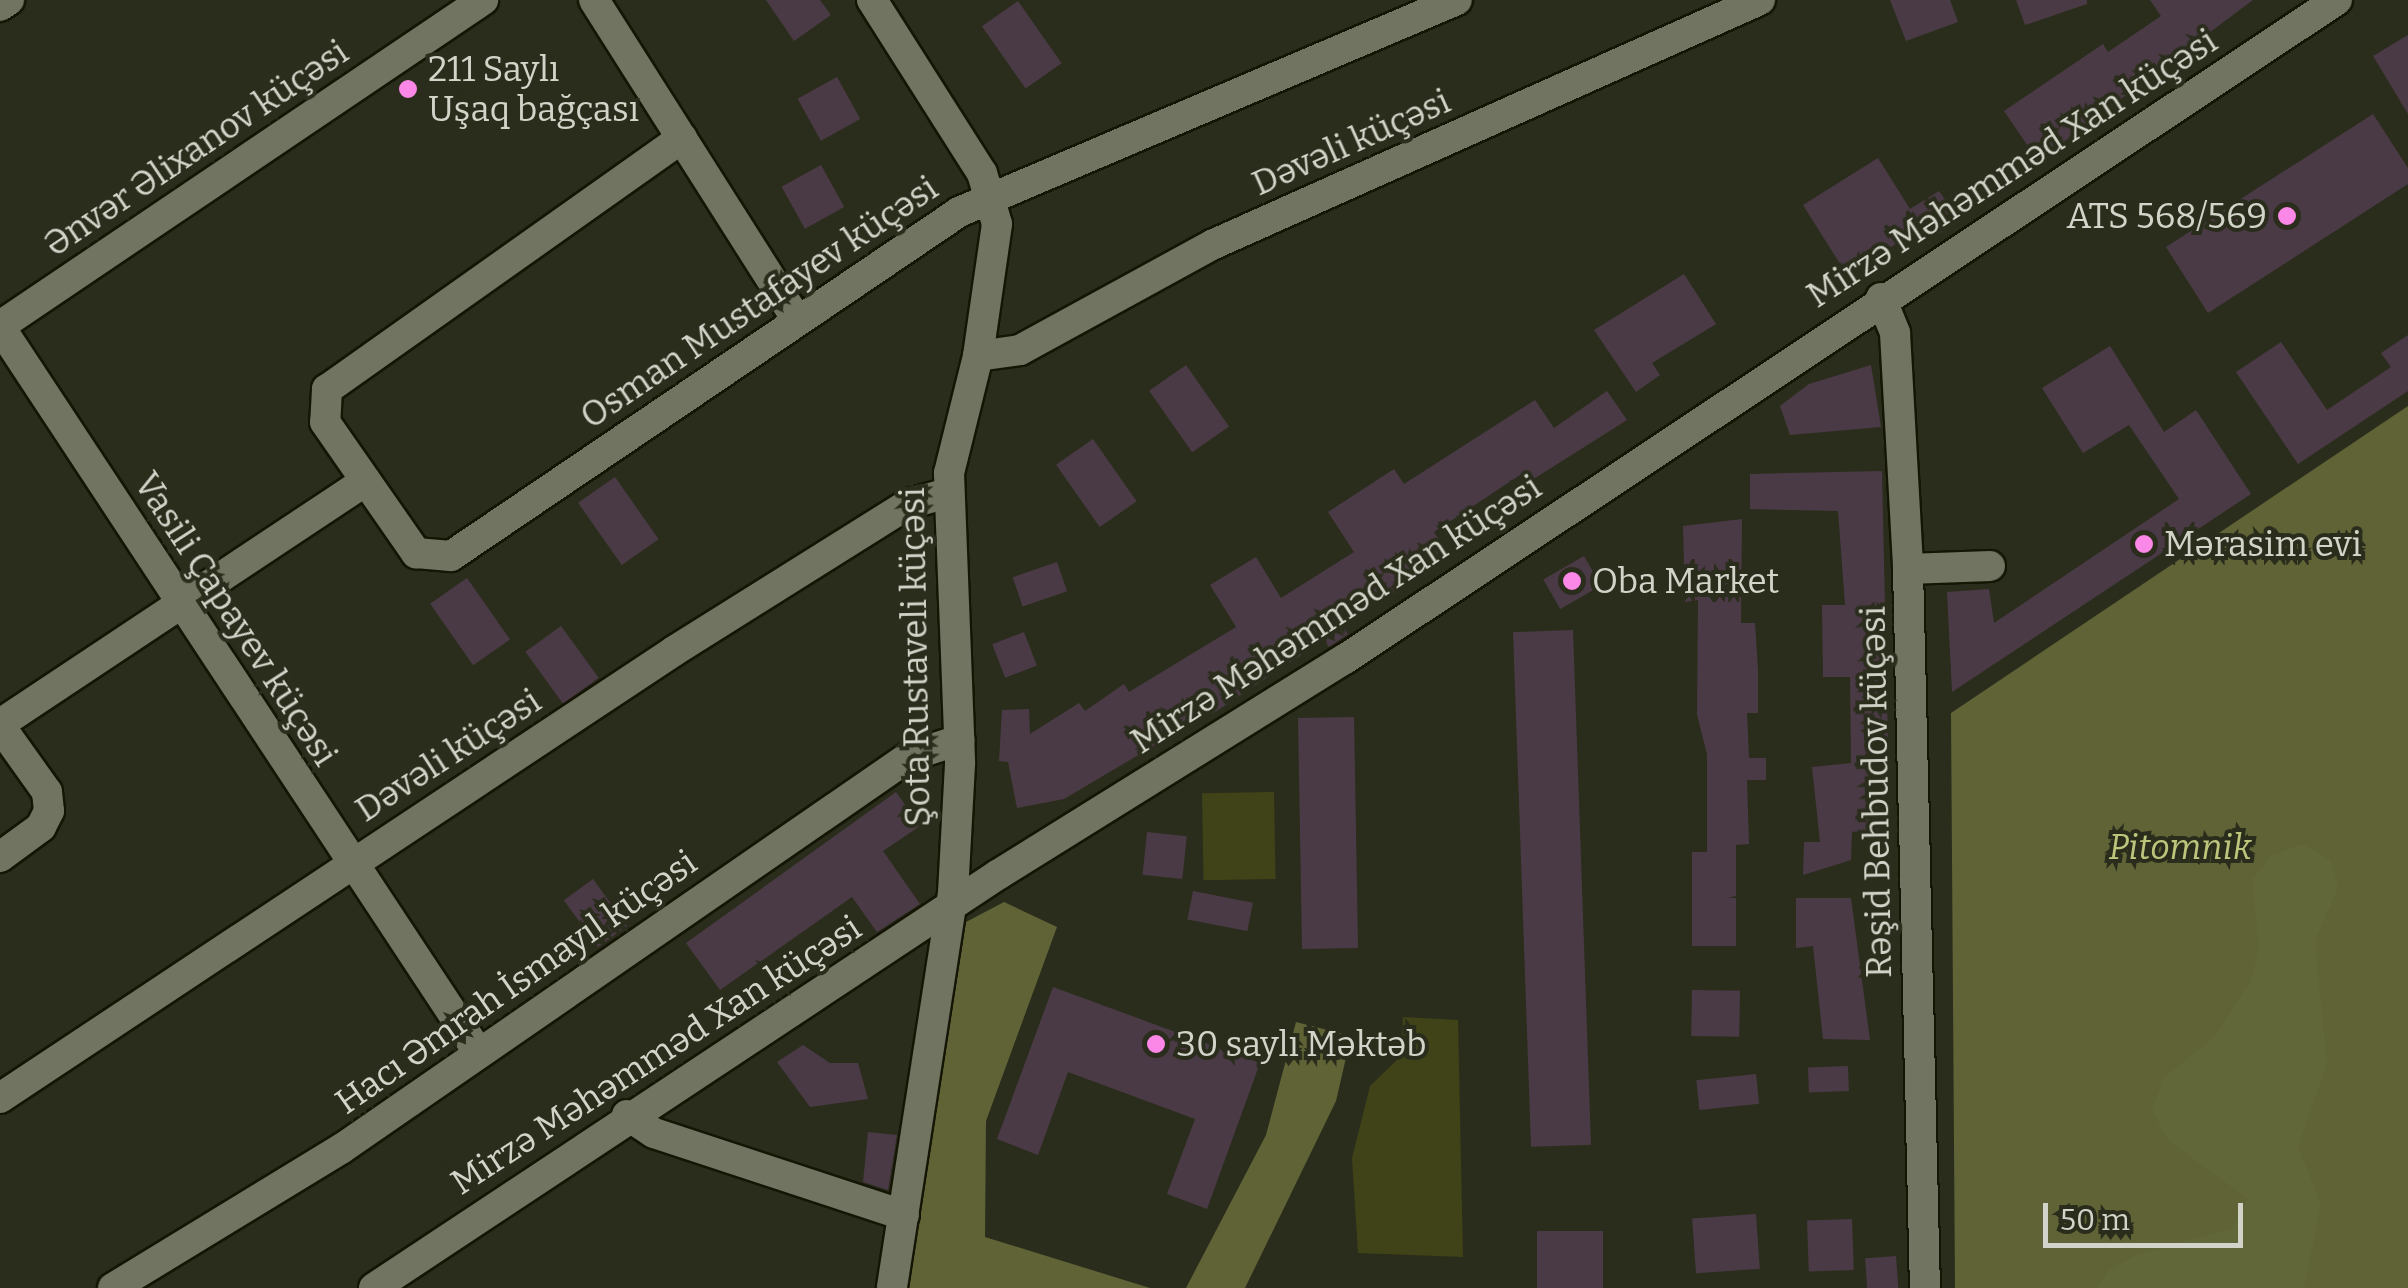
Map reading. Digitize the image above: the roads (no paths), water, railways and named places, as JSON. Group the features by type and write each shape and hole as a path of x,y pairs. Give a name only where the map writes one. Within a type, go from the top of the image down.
{"street":[{"path":"0,6 9,0"},
{"name":"Ənvər Əlixanov küçəsi","path":"0,326 483,0"},
{"path":"594,0 796,320"},
{"name":"Şota Rustaveli küçəsi","path":"872,0 992,198 996,244 978,356 948,493 959,740 951,905 892,1288"},
{"name":"Osman Mustafayev küçəsi","path":"366,481 416,553 451,556 950,217 1457,0"},
{"name":"Dəvəli küçəsi","path":"978,356 1020,350 1214,244 1760,0"},
{"name":"Mirzə Məhəmməd Xan küçəsi","path":"374,1288 412,1279 627,1115 951,905 1345,659 1881,298 2336,0"},
{"path":"12,849 48,811 46,792 0,725 366,481 325,422 327,389 682,138"},
{"name":"Rəşid Behbudov küçəsi","path":"1881,298 1896,333 1908,570 1925,1288"},
{"name":"Vasili Çapayev küçəsi","path":"0,326 478,1052"},
{"name":"Dəvəli küçəsi","path":"0,1098 351,864 908,504 948,493"},
{"path":"1908,570 1990,566"},
{"name":"Hacı Əmrah İsmayıl küçəsi","path":"114,1288 341,1149 910,756 959,740"},
{"path":"627,1115 654,1133 904,1215"}],"place":[{"name":"211 Saylı Uşaq bağçası","path":"408,89"},
{"name":"ATS 568/569","path":"2287,216"},
{"name":"Mərasim evi","path":"2144,544"},
{"name":"Oba Market","path":"1572,581"},
{"name":"30 saylı Məktəb","path":"1156,1044"}],"park label":[{"name":"Pitomnik","path":"2180,847"}]}
